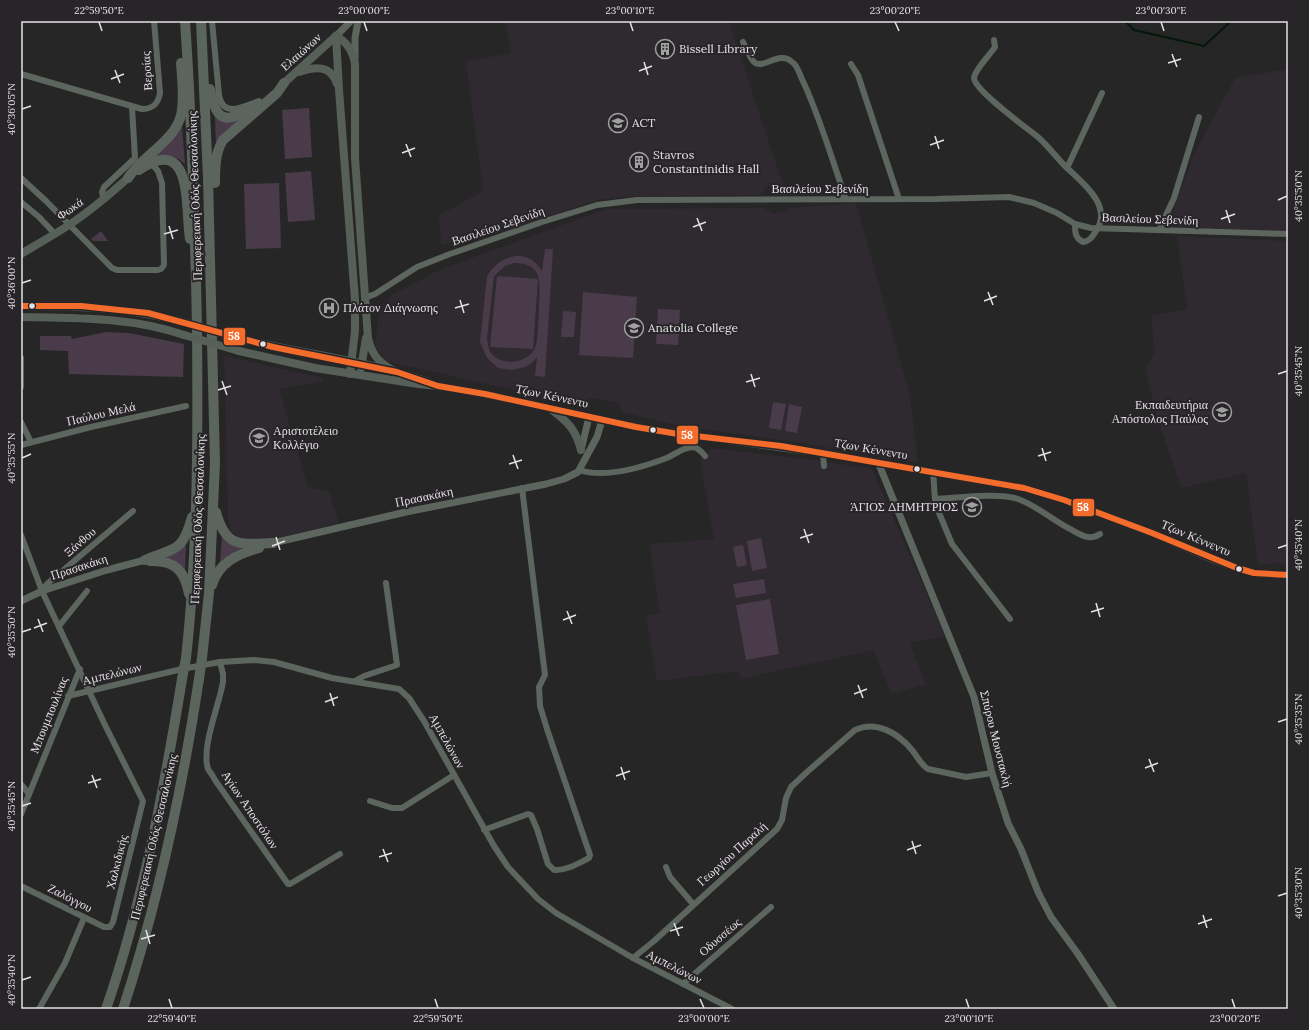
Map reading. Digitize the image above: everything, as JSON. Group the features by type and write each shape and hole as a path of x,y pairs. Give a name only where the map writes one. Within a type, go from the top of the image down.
{"highway":[{"path":"128,178 139,164 173,132 179,121 183,103 181,62 184,21"},
{"name":"Περιφερειακή Οδός Θεσσαλονίκης","path":"106,1009 118,973 146,868 186,658 191,610 196,501 198,404 194,171 184,21"},
{"name":"Περιφερειακή Οδός Θεσσαλονίκης","path":"123,1009 136,967 162,869 177,799 199,679 209,593 214,499 215,440 207,147 201,21"},
{"path":"204,21 210,89 216,112 227,117 241,114 278,86 284,84"},
{"path":"211,282 214,241 215,164 219,146 227,136 277,93 284,84"},
{"path":"128,178 151,163 163,159 171,161 178,167 183,176 189,236 196,267"},
{"path":"214,499 221,526 232,540 242,544 273,543"},
{"path":"145,560 169,552 182,543 187,534 196,501"},
{"path":"209,593 213,581 226,562 238,554 266,547 273,543"},
{"path":"145,560 165,562 179,570 184,576 191,610"}],"main road":[{"path":"336,36 349,46 354,56 355,64 355,158 369,342 376,358 383,365 397,372"},
{"path":"336,36 355,300 355,331 350,374"},
{"name":"Ελαιώνων","path":"284,84 336,36"},
{"path":"298,72 313,68 325,70 335,78 339,90"},
{"name":"Φωκά","path":"21,254 69,225 104,200 128,178"},
{"name":"Τζων Κέννεντυ","path":"21,306 81,306 148,313 273,347 397,372 438,386"},
{"name":"Τζων Κέννεντυ","path":"21,317 86,318 154,326 239,351 315,368 438,386 636,427 678,434 773,445 1009,484 1049,495 1152,533 1232,567 1254,572 1288,575"},
{"path":"361,375 366,345 367,322"},
{"path":"550,408 565,420 574,431 578,437 581,450"}],"street":[{"name":"Βεροίας","path":"132,107 147,109 156,104 159,99 160,93 154,21"},
{"path":"212,21 221,105 226,108 234,109 259,100"},
{"name":"Ελαιώνων","path":"336,36 352,21"},
{"path":"355,64 355,38 358,21"},
{"path":"994,40 995,47 991,54 976,71 974,76 975,82 984,94 1040,139 1066,168 1092,192 1099,204 1102,214 1098,229 1090,240 1083,242 1076,236 1075,224"},
{"path":"743,42 753,61 757,65 777,58 789,59 794,63 808,91 845,199"},
{"path":"851,64 858,75 899,199"},
{"path":"21,74 132,107 135,158 104,187 102,192 104,200"},
{"path":"1066,168 1102,93"},
{"path":"1159,230 1170,207 1199,117"},
{"path":"21,178 46,201 101,258 114,269 158,270 164,265 162,183 158,171 151,163"},
{"name":"Βασιλείου Σεβενίδη","path":"365,298 375,294 421,265 542,222 597,205 637,200 1000,197 1015,198 1034,203 1048,208 1075,224 1098,229 1288,234"},
{"path":"21,202 39,217 55,234"},
{"path":"21,358 21,387"},
{"name":"Παύλου Μελά","path":"21,444 186,406"},
{"path":"581,467 581,450 589,417"},
{"path":"581,467 596,438 602,420"},
{"path":"21,422 30,442"},
{"path":"581,467 597,474 635,467 665,459 686,448 693,447 699,449 705,456"},
{"path":"823,453 824,466"},
{"name":"Σπύρου Μουστακλή","path":"878,462 974,697 992,773 1008,823 1024,855 1038,892 1051,918 1078,954 1114,1009"},
{"name":"Πρασακάκη","path":"273,543 406,512 564,479 581,467"},
{"path":"933,472 937,508 952,544 1010,619"},
{"path":"484,830 528,814 531,815 537,829 548,864 554,870 565,869 575,865 589,858 590,855 540,706 539,687 545,675 522,488"},
{"path":"935,500 975,496 1017,498 1087,538 1100,534"},
{"name":"Ξάνθου","path":"42,590 47,584 133,510"},
{"path":"21,535 42,590 90,691"},
{"name":"Πρασακάκη","path":"21,601 42,590 114,567 145,560"},
{"path":"355,681 364,676 396,665 386,584"},
{"path":"58,626 87,591"},
{"name":"Αμπελώνων","path":"68,696 159,673 220,662 246,660 267,660 332,678 399,689 409,698 424,721 484,830 508,867 538,899 556,913 632,958 732,1009"},
{"name":"Αγίων Αποστόλων","path":"220,662 223,682 208,739 206,756 208,769 288,884 340,854"},
{"name":"Μπουμπουλίνας","path":"21,814 80,669"},
{"name":"Χαλκιδικής","path":"90,691 143,801 113,922 110,926"},
{"name":"Γεωργίου Παραλή","path":"632,958 654,942 693,904 777,828 782,820 787,795 795,783 851,733 862,727 871,726 890,732 908,746 924,766 928,768 966,777 992,773"},
{"path":"370,801 392,808 402,808 454,775"},
{"path":"21,784 29,794"},
{"path":"666,867 670,877 693,904"},
{"name":"Ζαλόγγου","path":"21,886 104,927 110,926"},
{"name":"Οδυσσέως","path":"683,984 771,907"},
{"path":"39,1009 65,963 84,918"}],"shaded area":[{"name":"ACT","path":"505,21 729,21 787,197 776,191 772,185 765,187 764,191 760,195 623,197 599,200 488,236 441,245 439,215 483,191 466,61 511,53"},
{"path":"1288,69 1288,232 1165,226 1176,203 1193,156 1235,78"},
{"path":"309,108 312,157 285,159 282,110"},
{"path":"215,116 223,120 240,119 216,147"},
{"path":"182,127 185,164 177,158 169,156 151,158"},
{"path":"311,171 315,220 288,222 285,173"},
{"path":"279,183 281,248 246,249 244,184"},
{"name":"Anatolia College","path":"856,203 910,396 918,463 796,442 680,426 622,412 619,403 597,399 590,398 584,404 555,397 553,399 385,361 375,345 379,311 392,295 441,269 606,209 764,208 773,214 787,211 790,208"},
{"path":"101,231 108,241 93,241 91,239"},
{"name":"Εκπαιδευτήρια Απόστολος Παύλος","path":"1177,236 1288,241 1288,566 1274,563 1258,565 1246,473 1181,488 1160,426 1145,370 1154,353 1151,316 1187,309"},
{"path":"545,249 553,249 545,377 535,376 537,357 532,363 525,367 512,370 498,368 487,358 480,342 487,276 499,263 506,258 514,256 522,256 529,259 536,263 542,271","holes":["514,263 530,266 538,275 540,288 537,341 532,353 527,357 521,360 508,362 501,360 491,353 487,338 494,276 505,266"]},
{"path":"497,276 538,279 533,349 490,347"},
{"path":"583,292 637,297 633,358 579,355"},
{"path":"658,309 680,310 678,345 656,344"},
{"path":"563,311 576,312 574,337 561,337"},
{"path":"106,332 129,333 184,344 183,377 69,374 68,351 40,350 40,336 71,336 72,339"},
{"name":"Αριστοτέλειο Κολλέγιο","path":"224,356 323,378 323,381 279,389 308,487 329,492 339,523 270,540 250,540 238,537 231,532 228,516"},
{"path":"773,402 786,404 781,430 769,428"},
{"path":"789,404 802,407 797,433 785,431"},
{"path":"711,448 823,461 872,469 945,636 910,643 926,684 892,694 873,650 740,679 739,671 657,681 646,615 660,613 649,544 714,539 700,460"},
{"path":"222,536 242,548 220,562"},
{"path":"761,538 767,568 752,571 747,541"},
{"path":"186,544 185,570 165,557"},
{"path":"743,545 747,565 737,567 733,547"},
{"path":"764,579 766,593 736,598 733,584"},
{"path":"770,599 779,654 746,660 736,605"}],"waterway":[{"path":"1125,21 1134,30 1204,46 1231,21"}],"transit line":[{"name":"58","path":"21,306 81,306 148,313 273,347 397,372 438,386 485,394 636,427 678,434 781,446 1024,488 1064,500 1152,533 1237,568 1254,573 1288,575"}],"place":[{"name":"Bissell Library","path":"665,49"},
{"name":"ACT","path":"618,123"},
{"name":"Stavros Constantinidis Hall","path":"639,162"},
{"name":"Πλάτον Διάγνωσης","path":"329,308"},
{"name":"Anatolia College","path":"634,328"},
{"name":"Εκπαιδευτήρια Απόστολος Παύλος","path":"1222,412"},
{"name":"Αριστοτέλειο Κολλέγιο","path":"259,438"},
{"name":"ΆΓΙΟΣ ΔΗΜΗΤΡΙΟΣ","path":"972,507"}]}
